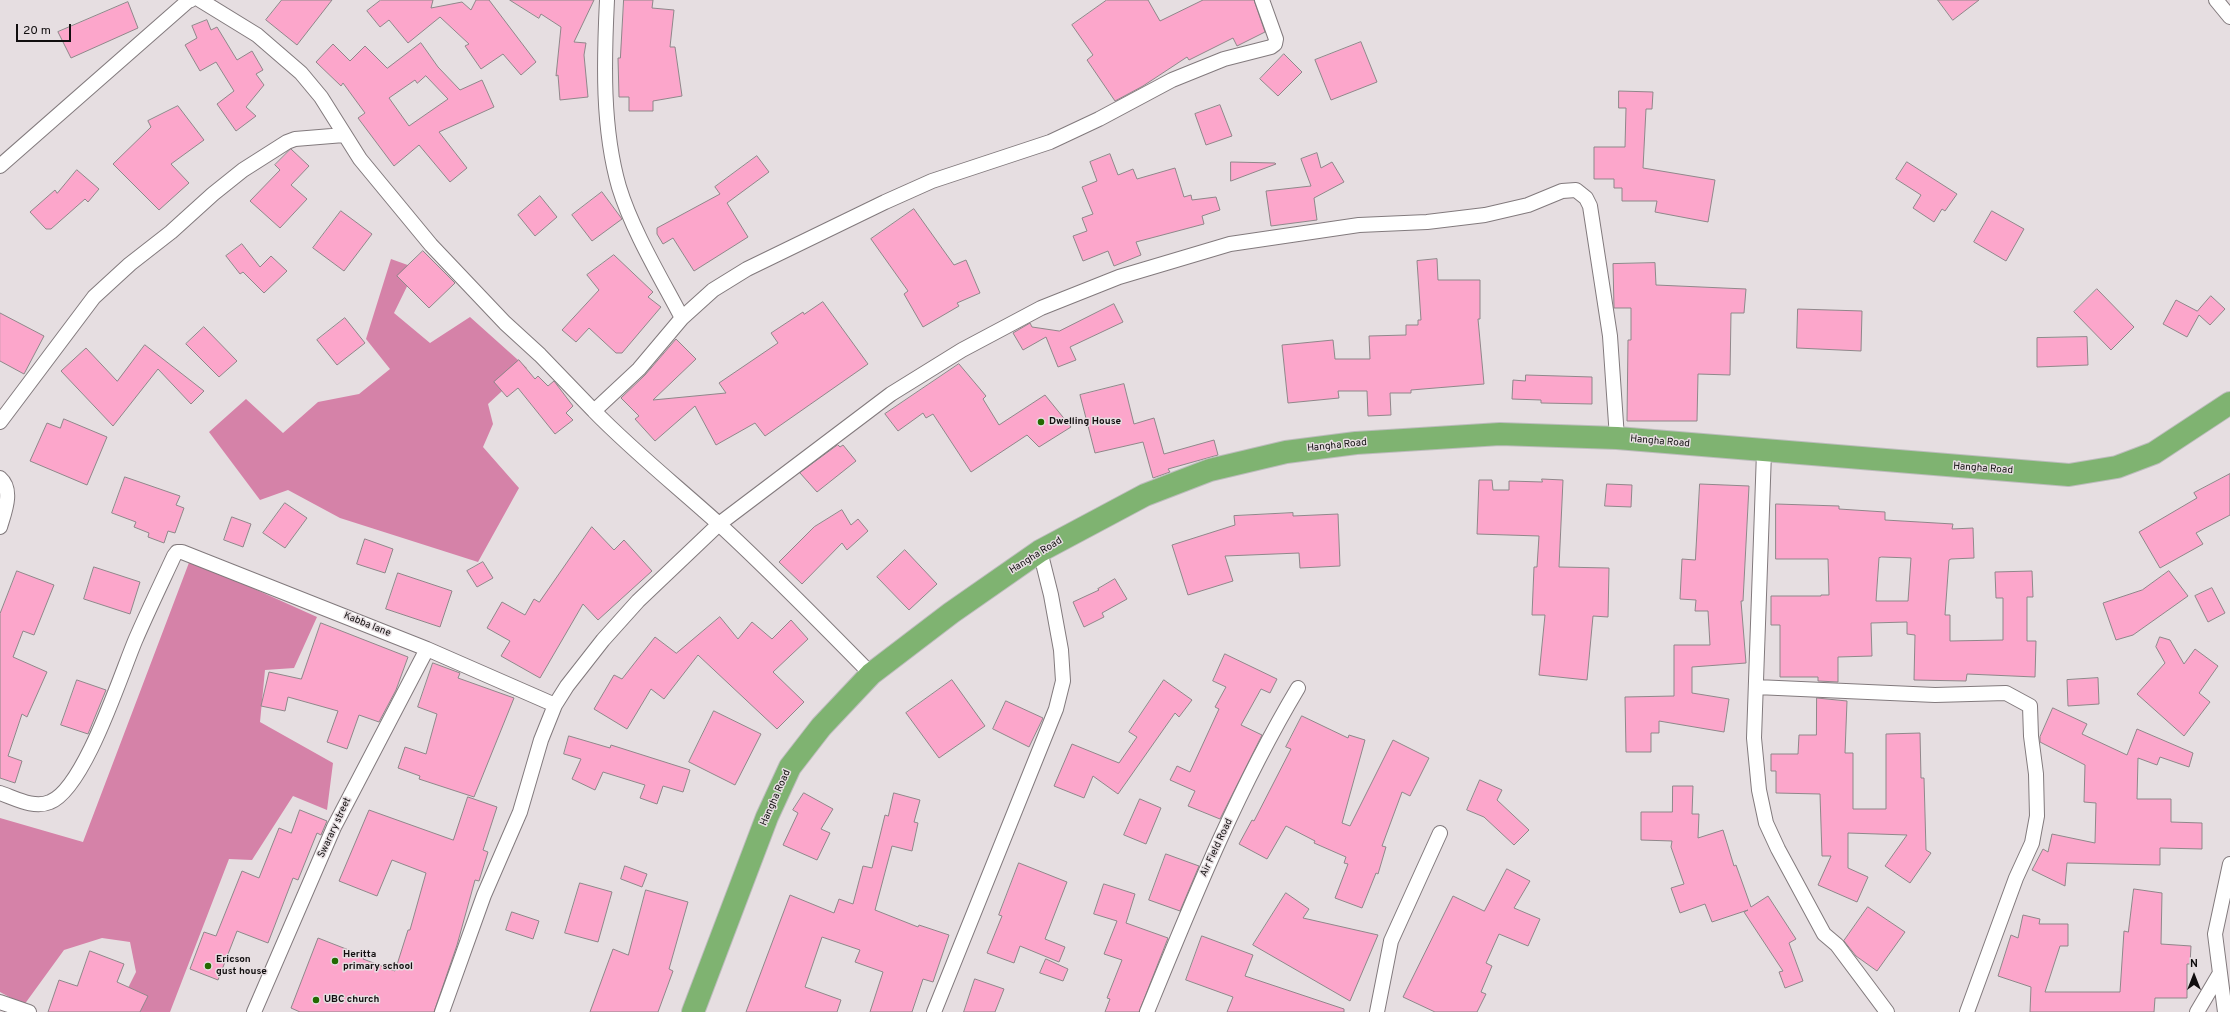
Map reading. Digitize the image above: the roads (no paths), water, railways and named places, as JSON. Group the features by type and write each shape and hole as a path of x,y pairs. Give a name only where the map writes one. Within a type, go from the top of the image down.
{"highway":[{"name":"Hangha Road","path":"693,1012 767,817 790,767 821,727 872,674 951,613 1040,551 1145,495 1210,470 1286,452 1356,443 1500,434 1617,438 1764,452 2069,475 2117,467 2154,453 2230,403"}],"street":[{"path":"0,166 188,1 191,0"},
{"path":"200,0 257,35 295,68 321,97 344,136 364,165 431,245 505,323 540,355 594,411 667,480 719,524 809,610 872,674"},
{"path":"607,0 605,36 608,116 611,150 620,188 638,232 682,318"},
{"path":"594,411 639,369 682,318 713,290 747,269 885,202 932,181 1050,142 1099,119 1172,80 1224,59 1271,47 1275,44 1276,39 1262,0"},
{"path":"2216,0 2230,17"},
{"path":"0,422 94,297 130,264 171,232 213,194 243,170 287,142 295,139 344,136"},
{"path":"442,1012 484,895 520,812 541,740 555,705 608,634 638,601 719,524 891,394 962,350 1041,308 1119,277 1230,244 1359,225 1427,222 1485,215 1528,205 1562,191 1576,190 1586,198 1590,206 1610,336 1617,438"},
{"path":"1764,452 1754,738 1758,790 1766,822 1778,849 1824,934 1837,946 1887,1012"},
{"path":"0,478 7,489 7,505 0,527"},
{"path":"934,1012 1056,709 1063,681 1061,650 1051,595 1040,551"},
{"name":"Kabba lane","path":"0,793 33,804 49,803 64,793 89,754 135,642 177,552 182,552 427,649 555,705"},
{"name":"Swarary street","path":"254,1012 334,827 427,649"},
{"path":"1756,687 1934,695 2006,693 2030,706 2031,736 2036,774 2037,816 2032,843 2016,878 1967,1012"},
{"name":"Air Field Road","path":"1147,1012 1211,861 1257,764 1298,688"},
{"path":"1377,1012 1392,941 1440,833"},
{"path":"2225,1012 2215,934 2230,864"},
{"path":"2197,1012 2220,973"},
{"path":"0,1002 22,1011"}],"place":[{"name":"Dwelling House","path":"1041,422"},
{"name":"Heritta primary school","path":"335,961"},
{"name":"Ericson gust house","path":"208,966"},
{"name":"UBC church","path":"316,1000"}]}
